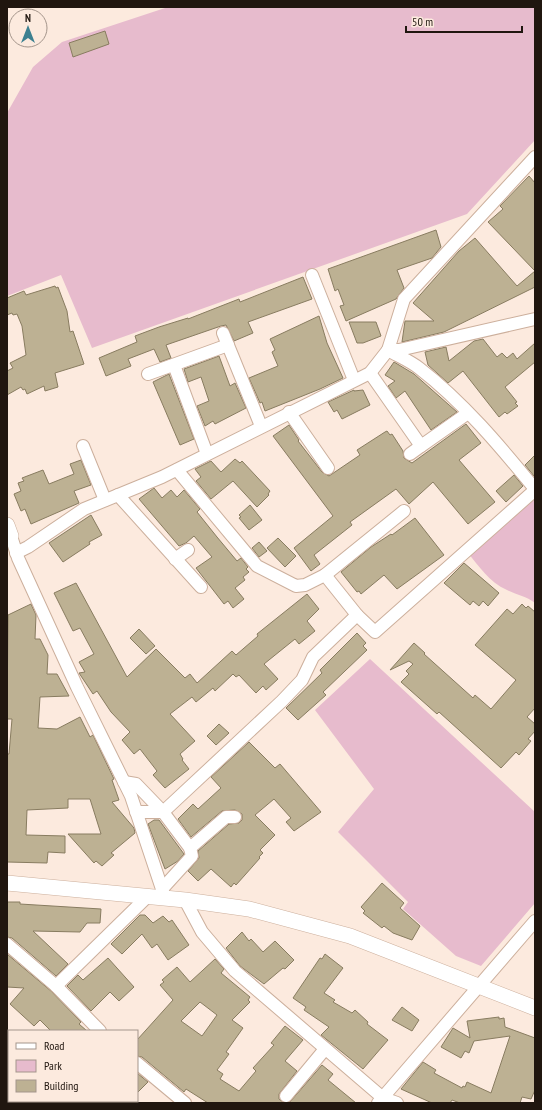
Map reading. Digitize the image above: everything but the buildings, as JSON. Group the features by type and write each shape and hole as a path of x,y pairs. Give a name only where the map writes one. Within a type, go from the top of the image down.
{"street":[{"path":"12,554 28,547 84,509 177,470 261,426 370,373 388,350 404,300 535,157"},
{"path":"312,275 354,380"},
{"path":"388,350 399,350 535,319"},
{"path":"223,333 261,426"},
{"path":"148,374 228,344"},
{"path":"325,575 357,615 375,632 535,490 468,414 418,367 388,350"},
{"path":"174,365 207,454"},
{"path":"370,373 421,446"},
{"path":"289,412 328,468"},
{"path":"410,454 468,414"},
{"path":"83,446 105,500"},
{"path":"177,470 257,566 296,586 305,585 325,575 404,511"},
{"path":"118,495 201,588"},
{"path":"9,531 12,554 124,782 136,812 163,893"},
{"path":"175,559 188,550"},
{"path":"136,812 163,812 282,701 302,680 313,657 357,615"},
{"path":"124,782 136,784 163,812 190,848 192,856 163,893"},
{"path":"190,848 226,817 235,816"},
{"path":"7,883 148,896 163,893 186,900 250,909 350,936 535,1008"},
{"path":"56,986 148,896"},
{"path":"186,900 202,932 235,971 325,1049 380,1101 397,1103"},
{"path":"380,1101 535,921"},
{"path":"7,944 56,986 99,1030"},
{"path":"286,1096 325,1049"},
{"path":"138,1064 185,1103"}],"green space":[{"path":"535,7 535,140 467,214 92,348 61,275 7,296 7,113 33,67 62,42 165,8"},
{"path":"535,495 535,603 495,583 467,552"},
{"path":"370,659 535,812 535,903 481,966 456,956 403,909 408,902 338,832 374,789 315,710"}]}
